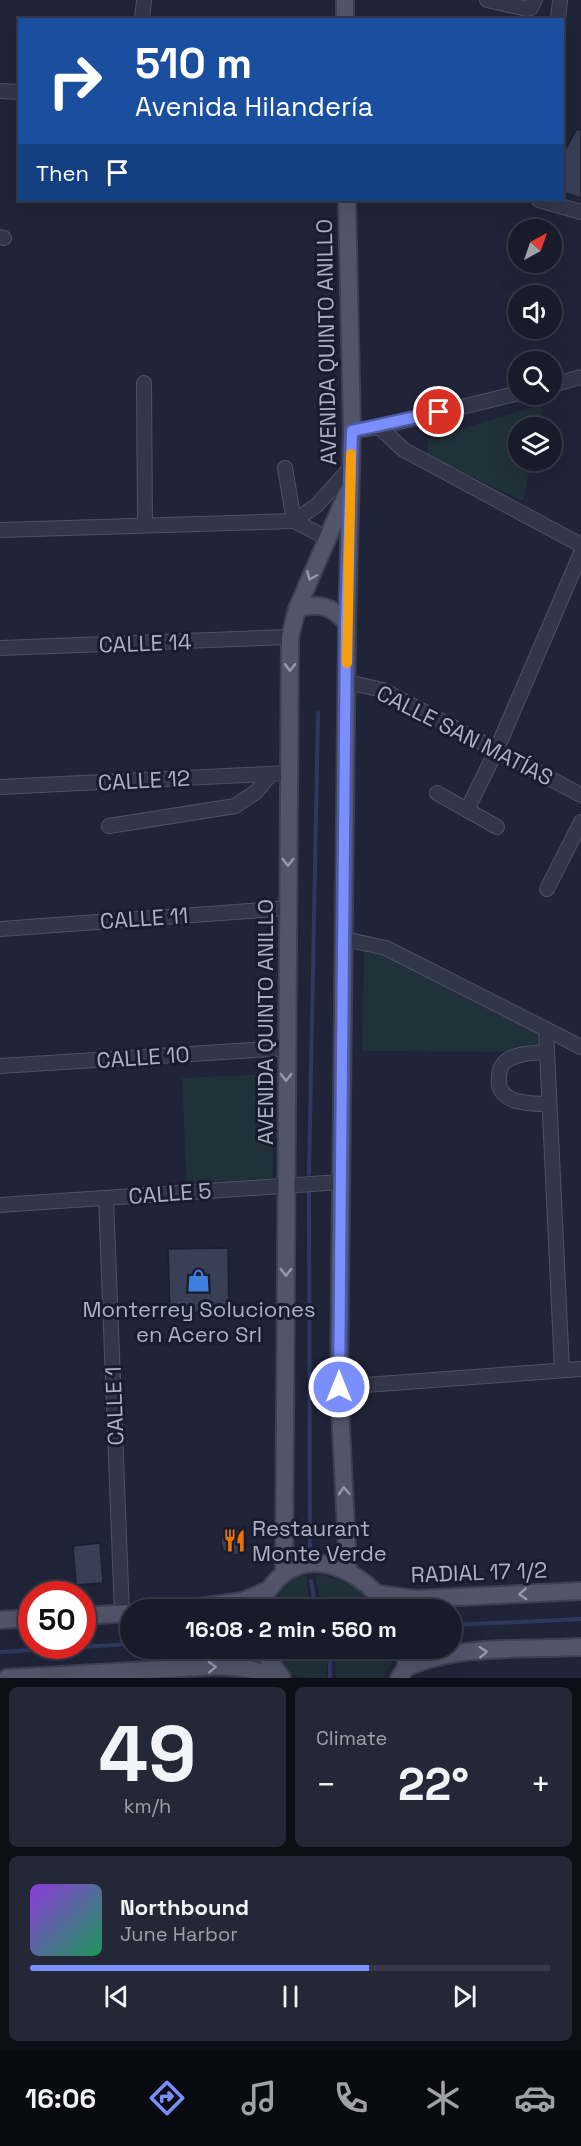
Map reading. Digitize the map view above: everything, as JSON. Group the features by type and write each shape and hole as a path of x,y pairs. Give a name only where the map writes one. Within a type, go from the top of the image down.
{"main road":[{"path":"345,0 345,18"},
{"name":"AVENIDA QUINTO ANILLO","path":"347,201 352,431 346,624 339,1387 348,1570"},
{"name":"AVENIDA QUINTO ANILLO","path":"284,1573 290,637 297,609 351,475"},
{"path":"297,609 311,604 325,606 338,613 346,624"},
{"path":"248,1599 266,1591 284,1573 303,1563 323,1563 348,1570 382,1599"},
{"path":"263,1599 266,1591"},
{"name":"RADIAL 17 1/2","path":"379,1594 414,1599 581,1591"},
{"path":"96,1615 120,1614"},
{"path":"0,1620 18,1619"},
{"path":"402,1673 423,1659 448,1654 581,1647"},
{"path":"269,1659 282,1678"},
{"path":"9,1678 220,1666 249,1669 282,1678"}],"street":[{"path":"142,18 144,0"},
{"path":"487,0 527,9 531,8 535,0"},
{"path":"558,18 560,0"},
{"path":"0,91 18,92"},
{"path":"544,201 581,212"},
{"path":"562,382 581,377"},
{"path":"144,383 145,525"},
{"path":"352,431 379,427 508,396"},
{"path":"379,427 404,450 581,545"},
{"path":"285,468 294,521"},
{"path":"294,521 317,505 351,475"},
{"path":"0,530 294,521 327,538"},
{"path":"467,810 496,751 581,553"},
{"name":"CALLE 14","path":"0,648 290,637"},
{"name":"CALLE SAN MATÍAS","path":"347,682 383,690 581,795"},
{"name":"CALLE 12","path":"0,787 288,773"},
{"path":"109,826 235,807 256,792 271,774"},
{"path":"437,793 497,827"},
{"path":"547,889 581,822"},
{"name":"CALLE 11","path":"0,929 289,908"},
{"path":"344,939 386,948 581,1047"},
{"path":"546,1029 562,1370"},
{"name":"CALLE 10","path":"0,1066 286,1048"},
{"path":"547,1052 518,1056 505,1062 499,1071 498,1083 503,1093 514,1101 549,1104"},
{"name":"CALLE 5","path":"0,1205 341,1182"},
{"name":"CALLE 1","path":"106,1198 125,1599"},
{"path":"339,1387 581,1369"}],"shaded area":[{"path":"543,405 540,417 508,417 508,471 529,471 523,501 427,455 428,439"},
{"path":"364,952 398,958 536,1030 541,1052 362,1051"},
{"path":"273,1074 273,1183 187,1186 182,1078"},
{"path":"300,1575 306,1576 310,1599 273,1599 284,1582"},
{"path":"315,1575 333,1578 351,1586 369,1599 322,1599"},
{"path":"276,1659 328,1659 326,1678 304,1678 291,1674"},
{"path":"393,1659 383,1678 336,1678 335,1660"}],"building":[{"path":"577,129 581,130 581,198 564,193 564,152"},
{"name":"Monterrey Soluciones en Acero Srl","path":"228,1248 229,1312 170,1313 168,1249"},
{"name":"Restaurant Monte Verde","path":"234,1529 243,1533 247,1542 243,1551 234,1555 225,1551 221,1542 225,1533"},
{"path":"100,1543 103,1583 76,1581 73,1546"}],"waterway":[{"path":"309,1174 318,713"},
{"path":"309,1192 310,1556"},
{"path":"311,1581 315,1599"},
{"path":"462,1625 581,1619"},
{"path":"0,1652 120,1645"},
{"path":"330,1659 330,1678"}],"slow traffic":[{"path":"347,663 351,454"}],"place":[{"name":"Monterrey Soluciones en Acero Srl","path":"199,1280"},
{"name":"Restaurant Monte Verde","path":"234,1541"}],"route":[{"path":"339,1387 346,624 352,431 379,427 439,412"}]}
